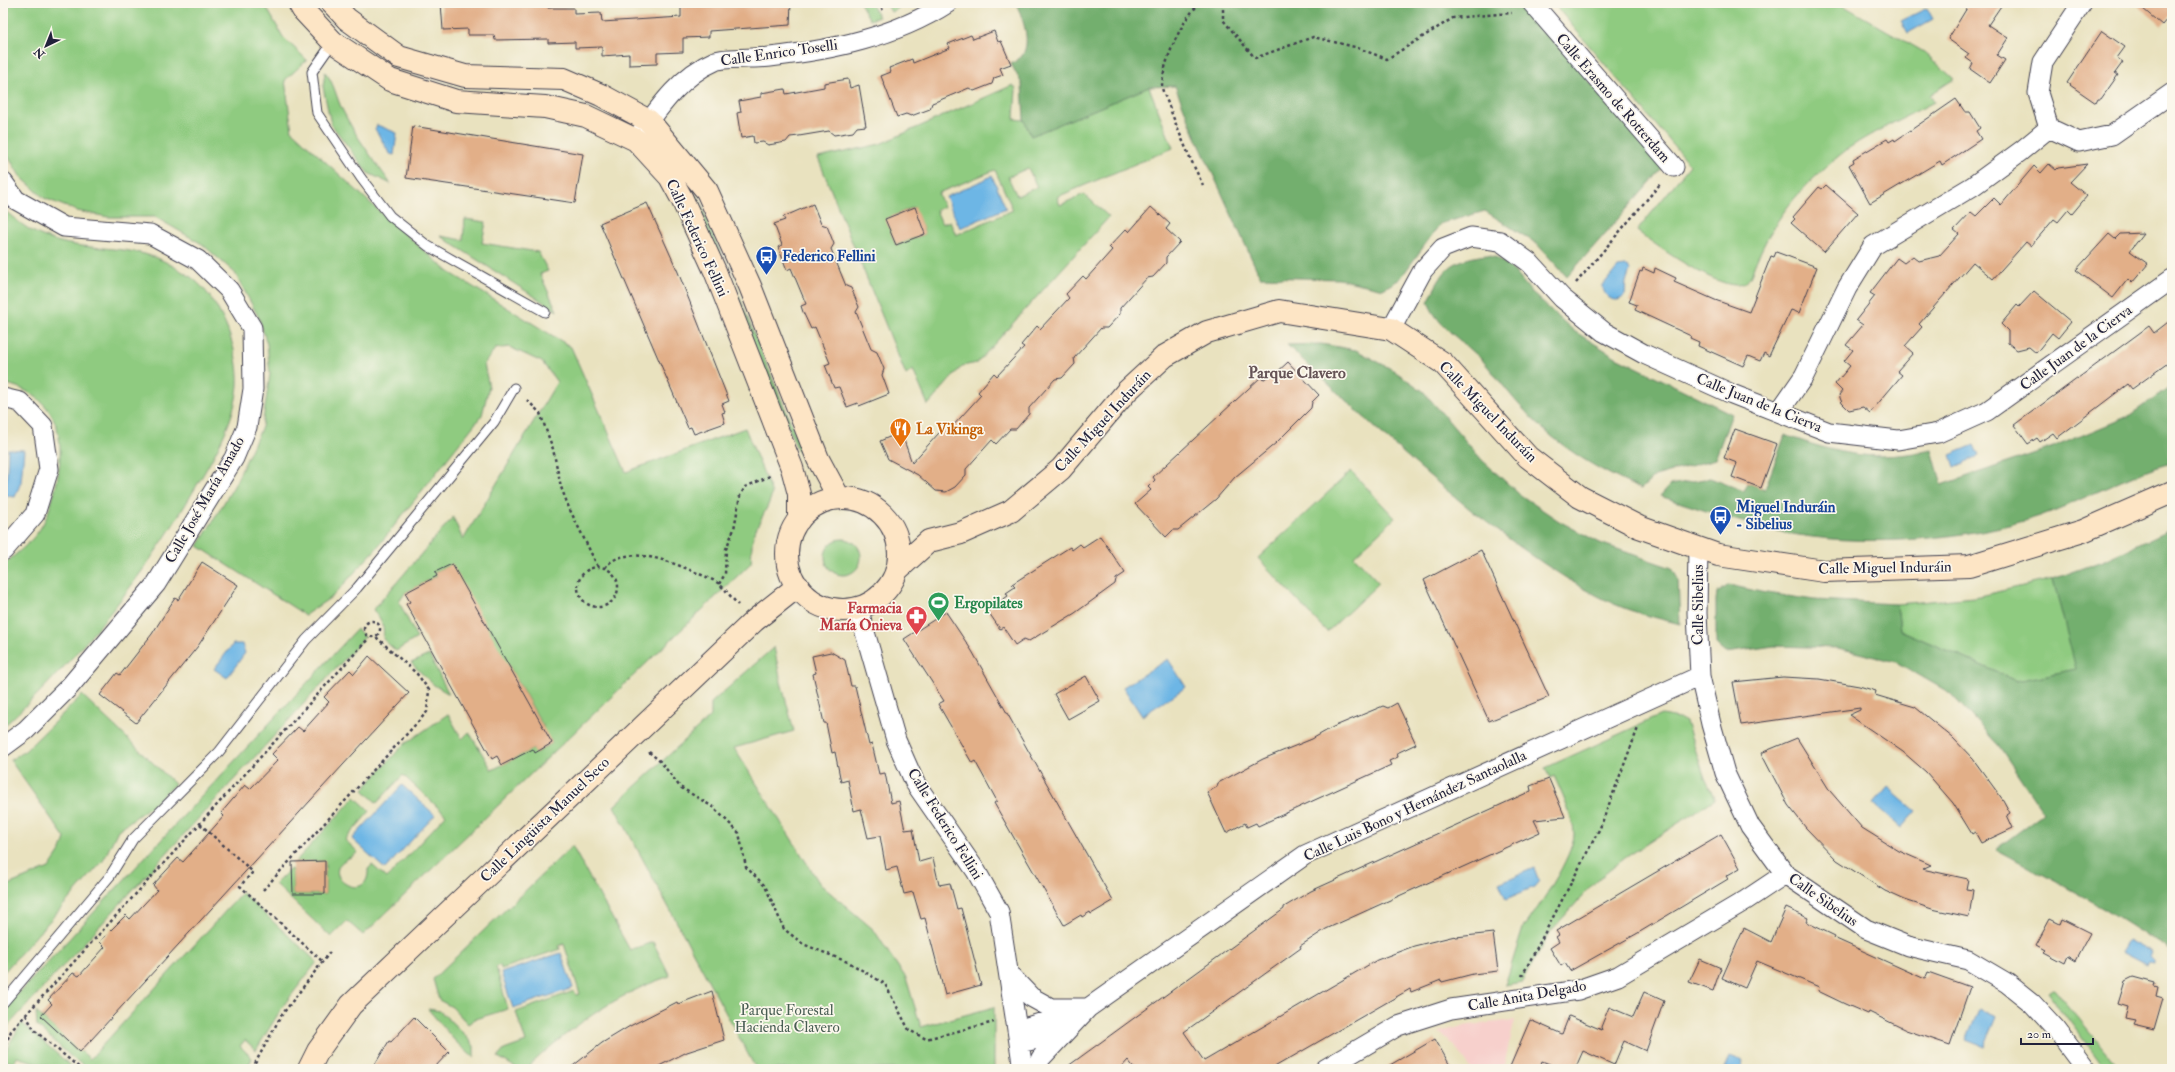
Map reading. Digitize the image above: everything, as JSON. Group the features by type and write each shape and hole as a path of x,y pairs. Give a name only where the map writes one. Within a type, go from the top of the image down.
{"street":[{"name":"Calle Federico Fellini","path":"298,3 333,42 390,80 456,101 545,107 586,116 636,140 670,177 682,199 715,271 792,468 799,494 799,520"},
{"name":"Calle Federico Fellini","path":"332,3 347,19 399,57 465,76 564,79 601,95 649,121 707,191 750,286 818,459 839,498"},
{"name":"Calle Enrico Toselli","path":"636,140 649,121 679,84 716,61 769,57 829,48 896,30 929,15 948,3"},
{"path":"2082,3 2043,62 2038,93 2049,128 2079,142 2112,135 2172,93"},
{"name":"Calle Erasmo de Rotterdam","path":"1534,7 1674,167"},
{"path":"1779,412 1804,376 1847,288 1873,246 1973,186 2022,151 2049,128"},
{"name":"Calle José María Amado","path":"3,182 16,200 64,227 150,234 198,260 229,290 252,328 253,389 247,428 234,458 156,584 70,686 26,730 3,747"},
{"name":"Calle Juan de la Cierva","path":"1391,329 1423,270 1443,248 1471,237 1500,241 1530,263 1562,298 1604,332 1644,354 1732,394 1829,432 1898,440 1938,433 1987,411 2172,279"},
{"name":"Calle Miguel Induráin","path":"929,541 961,533 1011,511 1061,469 1127,391 1165,356 1207,332 1279,311 1391,329 1443,362 1528,457 1580,497 1639,527 1718,555 1824,571 1969,566 2083,531 2172,492"},
{"path":"3,398 20,402 43,426 49,469 35,514 3,551"},
{"path":"839,498 853,499 880,511 889,522 897,537 899,553 897,570 892,582 884,593 873,602 858,608 841,610 826,607 813,600 798,586 793,578 788,564 788,548 792,533 799,520 810,509 824,502 839,498"},
{"path":"889,522 929,541 897,570"},
{"name":"Calle Sibelius","path":"1698,547 1696,613 1700,676 1725,774 1750,826 1785,874 1866,929 1908,946 1968,960 2007,984 2037,1008 2056,1029 2086,1069"},
{"name":"Calle Lingüista Manuel Seco","path":"309,1069 318,1051 351,1005 754,621 798,586"},
{"name":"Calle Federico Fellini","path":"858,608 896,740 915,783 976,871 999,912 1023,1069"},
{"name":"Calle Luis Bono y Hernández Santaolalla","path":"1036,1069 1041,1058 1088,1008 1306,855 1700,676"},
{"name":"Calle Anita Delgado","path":"1325,1069 1398,1026 1451,1008 1578,990 1618,976 1746,900 1785,874"},
{"path":"1009,974 1031,997 1051,1008 1088,1008"},
{"name":"Calle Luis Bono y Hernández Santaolalla","path":"1017,1030 1088,1008"},
{"path":"1017,1030 1062,1034"}],"lane":[{"path":"333,42 312,72 317,113 361,178 390,216 428,246 544,312"},
{"path":"3,1003 110,876 133,839 219,752 306,640 357,588 494,422 514,388"}],"path":[{"path":"878,3 885,14"},
{"path":"1200,3 1194,8 1176,39 1168,62 1162,87 1182,140 1203,185"},
{"path":"1223,3 1223,20 1255,58 1313,37 1355,47 1387,59 1453,18 1534,7"},
{"name":"Calle Erasmo de Rotterdam","path":"1574,285 1674,167"},
{"path":"514,388 540,413 553,449 561,487 566,501 598,567"},
{"path":"719,584 724,574 726,549 734,529 740,496 745,487 792,468"},
{"path":"605,568 609,562 621,558 638,556 663,560 719,584 754,621"},
{"path":"598,567 605,568 612,573 617,580 618,588 616,596 603,606 594,606 587,603 581,597 578,589 579,581 583,574 590,569 598,567"},
{"path":"3,1050 11,1031 369,638 376,637 379,634 381,628 378,623 373,621 365,624 363,629 369,638"},
{"path":"263,890 428,712 429,690 417,674 376,637"},
{"path":"1518,983 1600,828 1639,725"},
{"path":"632,737 661,762 680,787 713,807 739,833 746,867 765,886 784,929 803,944 850,964 885,984 909,1030 926,1039 1017,1030"},
{"path":"200,824 253,872 240,886 323,962"},
{"path":"252,1069 281,1016 330,952"},
{"path":"26,1015 34,1030 82,1069"}],"shaded area":[{"path":"1515,1020 1503,1069 1471,1069 1458,1050 1439,1032 1469,1025"}],"green space":[{"path":"10,3 264,3 283,37 307,60 285,80 292,131 390,221 449,272 571,347 626,472 745,428 772,493 769,504 754,534 751,563 363,935 347,921 331,937 275,884 290,869 293,871 293,894 325,894 325,862 295,862 355,797 370,811 345,840 358,852 342,862 338,869 338,876 342,882 356,887 362,885 367,879 368,869 372,865 387,878 446,815 403,775 377,803 363,790 402,746 448,714 462,739 469,732 492,770 533,749 536,753 552,743 549,738 545,742 543,726 509,666 504,668 448,569 453,566 452,564 435,572 437,576 405,593 399,602 417,638 396,651 383,639 384,631 382,623 373,610 453,517 463,540 557,382 542,362 509,347 495,349 484,364 489,387 482,415 375,550 333,596 305,615 198,546 234,486 262,427 270,374 267,344 259,318 235,273 202,244 155,217 108,217 77,211 44,198 20,176 3,148 3,11"},
{"path":"860,3 871,3 879,17 870,20"},
{"path":"886,3 896,3 899,8 891,12"},
{"path":"1016,3 1523,3 1663,168 1567,277 1537,244 1485,211 1440,224 1400,279 1383,289 1339,279 1260,277 1195,135 1175,86 1149,87 1031,136 1024,120 1022,84 1011,64 1022,56 1026,43 1025,29"},
{"path":"1553,3 1839,3 1924,52 1954,79 1930,95 1934,102 1849,148 1820,172 1794,199 1777,222 1763,247 1748,280 1743,284 1733,285 1705,275 1688,266 1637,231 1690,165"},
{"path":"325,72 331,81 348,121 391,184 368,173 331,124 323,87"},
{"path":"1013,85 1016,89 1014,119 1024,120 1031,136 1149,87 1173,148 1057,197 1060,205 1084,194 1109,217 977,363 962,366 928,405 913,370 906,375 818,158 880,144","holes":["1028,168 1037,187 1017,196 1008,177","995,170 1013,210 956,235 950,221 942,224 936,210 944,207 938,193","914,207 925,234 896,245 886,219"]},
{"path":"685,180 699,200 802,450 798,451 695,202 682,183"},
{"path":"3,208 20,223 39,235 58,242 116,249 154,257 173,266 192,278 207,292 228,330 236,359 238,385 233,411 223,437 204,474 156,551 110,614 85,643 32,700 3,727 3,565 35,536 45,520 51,506 56,486 60,451 59,435 47,408 36,397 22,389 3,383"},
{"path":"465,219 486,222 482,243 538,252 548,271 540,274 557,311 440,236 463,240"},
{"path":"1485,255 1498,258 1515,272 1532,293 1574,331 1616,357 1732,414 1715,459 1655,476 1641,489 1594,466 1565,447 1538,425 1483,361 1438,320 1428,302 1438,282 1449,268 1463,260"},
{"path":"1321,344 1356,350 1393,370 1423,391 1482,460 1519,494 1559,521 1600,543 1672,568 1678,579 1680,624 1622,607 1599,597 1541,562 1501,533 1418,466 1287,345"},
{"path":"2172,386 2172,463 2138,474 2057,510 2011,525 1946,536 1878,541 1844,540 1782,532 1721,516 1660,496 1670,485 1710,478 1744,491 1748,483 1765,489 1785,435 1841,452 1874,456 1892,456 1932,450 1942,485 2059,445 2131,415"},
{"path":"1351,471 1395,518 1354,556 1379,583 1327,632 1258,558"},
{"path":"2172,529 2172,951 2104,908 1996,849 2044,813 1999,746 1950,693 1896,662 1838,648 1774,646 1726,653 1716,644 1717,593 1729,585 1761,592 1814,600 1897,604 1900,630 2017,681 2076,669 2053,579 2103,561"},
{"path":"843,539 856,544 861,557 856,570 843,575 830,570 825,557 830,544"},
{"path":"2053,579 2077,669 2017,681 1900,630 1897,604 1975,597"},
{"path":"357,629 365,637 7,1027 3,1037 3,1011 5,1008"},
{"name":"Parque Forestal Hacienda Clavero","path":"774,647 781,682 794,731 734,748 820,884 874,930 906,978 921,1027 994,1007 994,1069 753,1069 755,1067 614,806 711,716 711,703"},
{"path":"429,655 449,694 434,685 411,663"},
{"path":"82,695 175,784 151,806 118,830 103,861 3,973 3,887 49,868 61,850 65,838 10,760 25,751"},
{"path":"1661,715 1679,718 1686,722 1705,778 1715,799 1625,858 1596,881 1551,931 1522,982 1505,985 1524,925 1526,925 1539,906 1562,868 1572,844 1574,834 1569,812 1560,788 1554,776 1550,778 1545,768"},
{"path":"572,846 630,950 653,942 670,976 611,1003 575,1027 526,1069 518,1069 498,1057 504,1050 526,1042 516,1012 574,991 576,995 580,994 564,944 559,946 560,949 501,969 500,965 496,967 508,1009 475,1019 468,1024 452,1007 439,1000 433,979"},
{"path":"242,893 317,962 283,1006 256,1050 245,1040 240,1046 252,1058 247,1069 90,1069 75,1060 37,1026 36,1012 90,1059"},
{"path":"2054,988 2120,1069 2105,1069 2048,992"},
{"path":"428,1009 440,1011 462,1032 474,1046 474,1058 455,1041"},
{"path":"22,1023 72,1067 72,1069 57,1069 17,1057 14,1063 3,1060 9,1044"}],"water":[{"path":"1927,8 1933,19 1908,33 1901,21"},
{"path":"377,125 397,133 394,155 390,154 375,129"},
{"path":"992,176 1006,208 960,228 946,197"},
{"path":"1626,266 1630,270 1626,282 1625,295 1618,300 1611,299 1605,293 1603,285 1618,267"},
{"path":"1974,445 1979,456 1954,467 1950,455"},
{"path":"8,449 24,450 21,482 15,497 6,496"},
{"path":"233,644 242,644 245,653 227,678 214,669"},
{"path":"1168,659 1186,687 1142,716 1123,687"},
{"path":"402,785 435,815 385,869 352,839"},
{"path":"1888,787 1916,811 1901,828 1874,804"},
{"path":"1534,868 1539,881 1534,887 1506,899 1499,883"},
{"path":"2128,940 2152,953 2150,957 2153,960 2153,963 2148,962 2146,965 2121,952"},
{"path":"561,953 573,988 513,1008 501,973"},
{"path":"1979,1008 1997,1016 1984,1047 1966,1040"},
{"path":"1730,1056 1743,1061 1741,1069 1725,1069"}],"building":[{"path":"441,3 494,3 494,5 547,5 548,8 574,8 574,14 601,13 602,22 681,17 681,3 791,3 790,25 709,31 709,37 683,38 683,52 657,53 657,64 629,65 629,54 602,56 602,47 575,48 575,42 548,43 548,39 495,40 494,35 468,35 468,29 443,30"},
{"path":"1970,3 2003,3 1988,25 2008,38 1997,55 2005,60 1990,83 1970,69 1973,63 1966,58 1969,54 1948,39"},
{"path":"2136,3 2172,3 2172,13 2162,25"},
{"path":"994,31 998,42 1001,41 1011,64 1000,68 1003,75 994,78 992,84 974,91 969,88 932,103 930,109 911,116 906,114 897,117 881,76 891,72 889,68 912,59 913,63 950,48 948,44 971,35 973,39"},
{"path":"2102,31 2125,47 2117,58 2123,62 2115,73 2118,75 2101,99 2098,99 2096,103 2067,83"},
{"path":"848,79 850,88 859,85 866,126 857,127 853,132 834,135 829,131 790,137 786,142 768,145 763,142 754,143 753,136 741,138 737,113 741,112 739,101 761,97 761,93 785,89 786,94 824,87 824,83"},
{"path":"1956,99 1965,112 1970,112 1980,128 1976,131 1981,139 1942,165 1940,161 1870,203 1849,165 1854,162 1853,159 1887,139 1889,142 1894,139 1895,141"},
{"path":"413,126 583,154 575,203 406,178"},
{"path":"2049,164 2056,170 2058,168 2087,164 2070,182 2087,196 2072,214 2068,210 2058,222 2054,219 2031,246 2026,242 1993,279 1973,262 1919,324 1922,327 1905,346 1913,353 1897,371 1902,375 1870,413 1863,407 1849,410 1842,403 1839,395 1842,391 1835,384 1850,366 1844,361 1853,350 1846,345 1863,325 1856,320 1875,296 1870,293 1897,258 1904,263 1913,256 1919,261 1939,256 1959,234 1954,230 1971,212 1976,216 1994,198 2001,205 2034,166 2041,173"},
{"path":"1826,185 1858,213 1824,252 1791,223 1795,219 1793,217 1819,187 1822,189"},
{"path":"647,203 678,272 729,401 722,404 725,412 722,413 725,423 694,434 691,427 688,428 600,223"},
{"path":"813,204 821,224 827,226 834,244 831,249 846,286 851,288 859,307 856,312 871,349 877,352 884,369 882,375 889,394 859,406 858,403 847,407 839,387 834,388 825,365 830,363 815,327 811,329 803,312 801,306 806,304 791,268 787,270 778,247 782,245 774,224 785,220 783,217"},
{"path":"915,207 925,234 896,245 885,219"},
{"path":"1151,207 1170,224 1166,229 1180,242 1166,257 1166,263 1153,277 1147,278 1120,308 1120,314 1107,328 1101,328 1074,358 1075,364 1062,378 1055,379 1029,408 1029,414 1016,429 1010,429 996,444 992,440 966,469 966,475 955,487 946,492 936,491 918,475 888,459 880,441 901,432 912,463 947,424 951,428 981,395 978,392 994,373 997,376 1024,347 1021,345 1037,326 1040,329 1069,298 1066,294 1083,276 1086,279 1112,250 1109,247 1126,229 1129,232"},
{"path":"2144,233 2130,251 2148,264 2132,283 2128,279 2113,298 2076,270 2109,234 2115,239 2120,234"},
{"path":"1776,252 1817,267 1799,313 1791,310 1769,356 1764,353 1760,361 1748,356 1743,366 1698,346 1699,342 1690,338 1691,336 1635,310 1637,305 1629,302 1640,271 1642,272 1643,268 1654,273 1655,268 1676,278 1674,282 1715,300 1749,312 1771,256 1774,257"},
{"path":"2034,291 2071,322 2058,338 2052,333 2036,353 2029,347 2017,350 2008,343 2008,331 2001,324 2017,305 2019,307"},
{"path":"2172,319 2172,360 2132,389 2128,384 2057,438 2053,433 2040,442 2037,438 2028,444 2014,425 2149,326 2154,333"},
{"path":"1288,362 1319,395 1312,402 1311,408 1276,443 1235,477 1216,499 1178,530 1173,530 1166,537 1135,504 1151,490 1148,487 1155,480 1153,477 1261,377 1263,380 1271,374 1273,376"},
{"path":"1735,429 1777,444 1761,488 1732,477 1737,463 1724,458"},
{"path":"1100,536 1125,573 1116,579 1115,584 1075,613 1029,641 1024,639 1015,645 1003,627 1000,629 987,610 1008,596 1006,593 1015,587 1012,584 1070,547 1072,550 1080,544 1083,547"},
{"path":"1481,550 1549,697 1489,721 1424,580"},
{"path":"202,562 238,585 198,646 136,723 100,695 117,673 120,675 152,634 175,598 178,600"},
{"path":"452,564 552,743 535,753 533,749 502,765 497,756 492,759 406,604 410,602 405,593 437,576 435,572"},
{"path":"946,612 972,651 1113,901 1091,914 1090,912 1082,917 1081,915 1064,925 994,803 997,801 975,761 972,763 938,704 944,701 904,639"},
{"path":"831,652 845,660 851,686 855,686 869,745 872,744 879,774 885,773 891,803 899,801 905,830 913,829 919,862 933,858 939,885 950,883 957,909 961,908 981,985 945,995 925,918 921,919 913,892 904,894 897,867 886,870 880,836 868,838 861,809 854,811 848,780 841,782 835,752 832,753 813,674 816,673 812,656"},
{"path":"369,656 409,693 80,1052 41,1016 52,1004 48,1000 73,973 79,976 105,947 100,942 107,934 126,915 130,919 157,890 153,885 178,858 183,862 224,816 221,813 245,785 250,789 278,760 272,754 298,727 303,731 329,702 324,697 350,670 354,674"},
{"path":"1086,676 1100,701 1068,719 1054,694"},
{"path":"1783,677 1819,679 1859,686 1876,691 1875,695 1915,707 1953,738 1973,759 2003,800 2010,813 2007,815 2013,828 1981,843 1975,832 1972,834 1953,803 1926,772 1903,752 1849,715 1860,710 1860,708 1741,725 1733,682"},
{"path":"1397,703 1416,744 1397,753 1398,757 1389,761 1391,765 1258,826 1256,823 1247,827 1245,823 1226,833 1207,792 1217,787 1218,783 1263,759 1312,739 1333,727 1383,706 1388,708"},
{"path":"1797,738 1830,791 1862,828 1899,851 1931,865 1922,869 1968,879 1966,889 1973,890 1969,917 1932,909 1905,900 1885,891 1837,860 1806,828 1788,805 1761,753"},
{"path":"1549,779 1565,817 1534,820 1540,832 1326,929 1300,946 1301,948 1184,1032 1204,1061 1377,960 1414,946 1455,936 1493,933 1498,971 1473,974 1442,982 1441,980 1411,992 1410,989 1271,1069 1135,1069 1128,1060 1120,1069 1064,1069 1284,909 1284,907 1311,891 1531,791 1530,786"},
{"path":"1721,834 1740,868 1726,876 1728,879 1638,933 1570,971 1565,963 1561,966 1550,948 1559,942 1556,937 1559,935 1556,931"},
{"path":"325,861 325,894 293,894 292,862"},
{"path":"1786,908 1808,918 1806,922 1835,936 1834,938 1925,979 1928,972 1970,987 1950,1045 1906,1030 1869,1012 1868,1014 1845,1004 1818,991 1819,987 1757,961 1745,988 1722,978 1744,928 1771,942"},
{"path":"2050,919 2060,924 2062,919 2090,933 2075,961 2067,956 2064,963 2043,952 2045,950 2036,945"},
{"path":"1700,959 1721,968 1713,991 1689,982"},
{"path":"2133,977 2155,983 2154,986 2158,987 2156,996 2163,998 2154,1029 2133,1024 2135,1020 2125,1018 2128,1007 2118,1004 2125,981"},
{"path":"712,991 724,1040 687,1052 653,1069 569,1069 602,1043 630,1026 677,1002 678,1004"},
{"path":"1644,992 1664,1001 1646,1051 1624,1041 1614,1065 1583,1051 1575,1069 1562,1069 1542,1061 1539,1069 1509,1069 1530,1020 1562,1034 1569,1016 1602,1030 1601,1027 1609,1007 1633,1017"},
{"path":"414,1017 449,1052 433,1069 372,1069 389,1041 391,1042"},
{"path":"1435,1039 1452,1069 1383,1069"}],"place":[{"name":"Federico Fellini","path":"767,276"},
{"name":"La Vikinga","path":"901,448"},
{"name":"Miguel Induráin - Sibelius","path":"1720,536"},
{"name":"Ergopilates","path":"938,622"},
{"name":"Farmacia María Onieva","path":"917,636"}],"district":[{"name":"Parque Clavero","path":"1297,373"}]}
